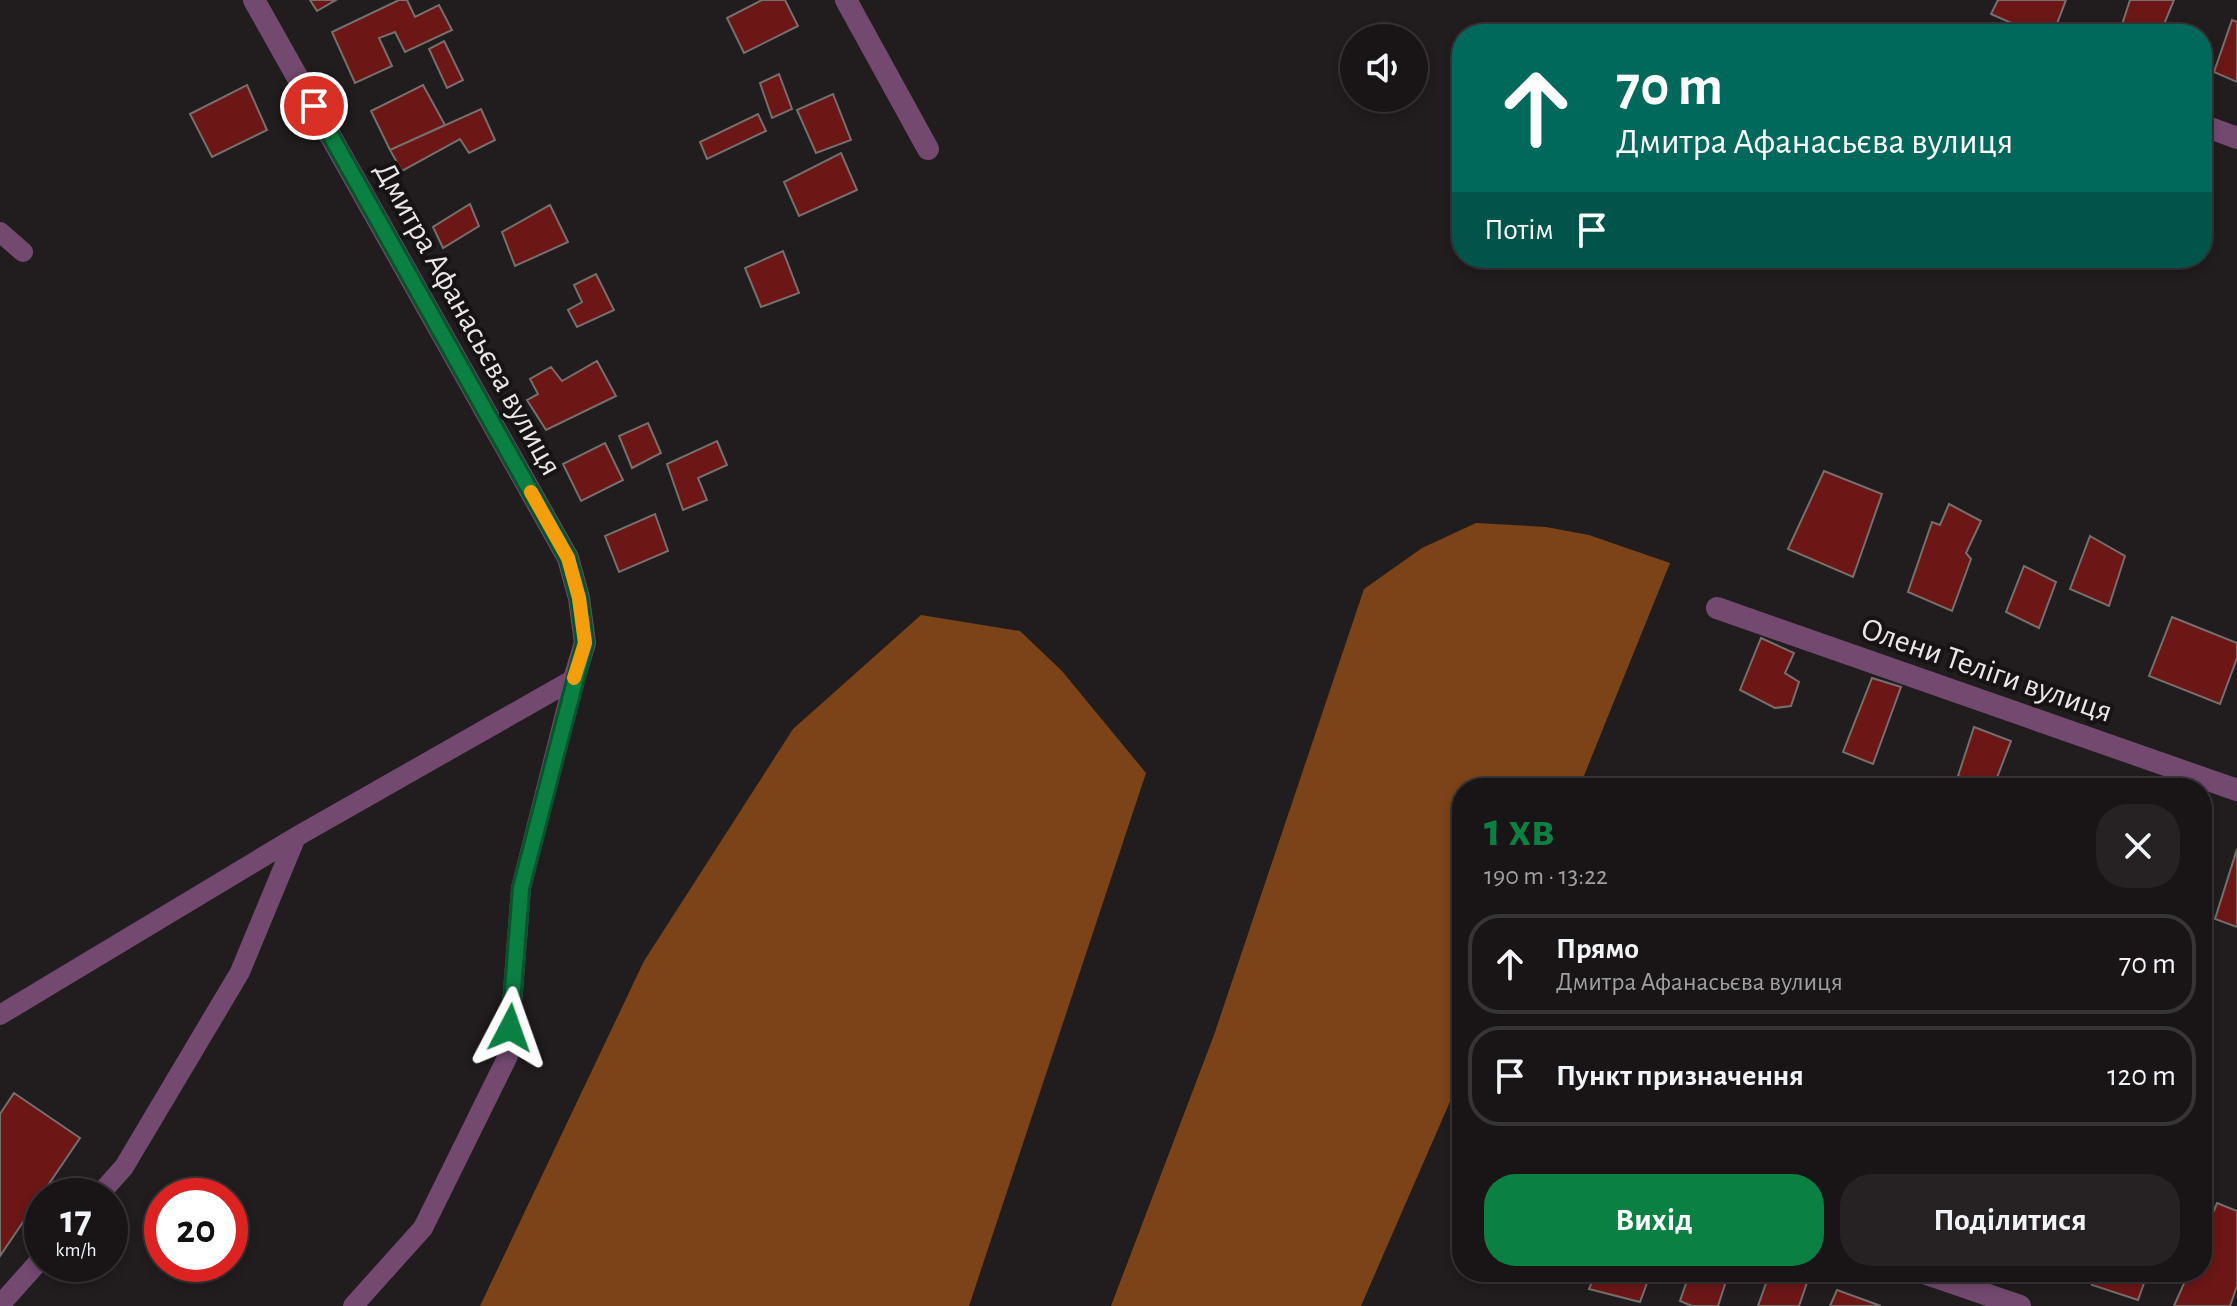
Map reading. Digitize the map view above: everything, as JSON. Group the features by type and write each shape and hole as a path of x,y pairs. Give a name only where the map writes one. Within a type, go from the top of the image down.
{"street":[{"name":"Дмитра Афанасьєва вулиця","path":"254,0 568,558 579,598 585,643 574,679"},
{"path":"846,0 928,149"},
{"path":"2212,129 2237,138"},
{"name":"Олени Теліги вулиця","path":"1717,608 2203,778"},
{"name":"Олени Теліги вулиця","path":"2212,781 2237,790"},
{"path":"1950,1282 2020,1306"}],"lane":[{"path":"0,232 23,252"},
{"path":"0,1015 296,837 574,679"},
{"path":"353,1306 423,1228 508,1056 521,888 574,679"},
{"path":"114,1178 124,1167 240,972 296,837"},
{"path":"0,1305 24,1278"}],"shaded area":[{"path":"1476,523 1546,527 1589,535 1670,563 1583,778 1452,778 1452,1097 1361,1306 1111,1306 1214,1035 1364,589 1422,548"},
{"path":"921,615 1020,631 1062,671 1146,773 969,1306 480,1306 644,961 793,729"}],"building":[{"path":"310,0 336,0 317,11"},
{"path":"399,0 407,0 415,17 439,5 452,30 405,52 395,32 379,38 392,66 355,83 332,32"},
{"path":"762,0 785,0 798,26 744,53 727,18"},
{"path":"1998,0 2066,0 2057,24 2014,24 1991,14"},
{"path":"2130,0 2174,0 2164,24 2122,24"},
{"path":"2232,20 2237,22 2237,82 2214,72"},
{"path":"444,41 463,80 447,88 429,49"},
{"path":"779,74 792,109 772,118 760,83"},
{"path":"247,85 267,130 212,157 190,114"},
{"path":"423,85 445,125 390,150 371,111"},
{"path":"833,94 851,140 816,153 797,110"},
{"path":"481,109 495,140 469,153 460,139 402,171 390,150"},
{"path":"758,114 766,131 707,159 700,142"},
{"path":"841,153 857,190 799,216 784,182"},
{"path":"470,204 479,226 443,248 433,227"},
{"path":"550,205 568,242 515,266 502,232"},
{"path":"783,251 799,293 761,307 745,268"},
{"path":"596,274 614,310 577,327 568,310 582,302 574,285"},
{"path":"597,361 616,396 546,430 527,400 538,394 530,379 551,367 562,381"},
{"path":"648,423 661,453 632,468 619,436"},
{"path":"717,441 727,465 698,478 707,500 683,510 667,464"},
{"path":"605,443 623,480 581,501 563,464"},
{"path":"1824,471 1882,494 1853,577 1788,549"},
{"path":"1949,504 1981,521 1966,553 1971,559 1952,611 1908,592 1932,522 1940,525"},
{"path":"655,514 668,551 619,572 605,536"},
{"path":"2090,536 2125,556 2109,606 2070,589"},
{"path":"2024,566 2056,582 2039,628 2006,612"},
{"path":"2172,617 2237,643 2237,658 2220,704 2149,676"},
{"path":"1761,638 1794,653 1785,673 1799,682 1791,706 1775,708 1740,690"},
{"path":"1872,678 1901,687 1873,764 1843,752"},
{"path":"1974,727 2011,741 1997,778 1958,776"},
{"path":"2237,849 2237,927 2215,919"},
{"path":"14,1093 80,1138 53,1178 24,1178 24,1221 0,1256 0,1114"},
{"path":"2217,1203 2237,1211 2237,1286 2230,1306 2174,1306 2185,1282 2212,1282 2212,1215"},
{"path":"1592,1282 1647,1282 1640,1302 1589,1289"},
{"path":"1687,1282 1726,1282 1718,1306 1692,1306 1680,1301"},
{"path":"1766,1282 1807,1282 1799,1306 1758,1306"},
{"path":"2093,1282 2144,1282 2138,1300 2092,1285"},
{"path":"1837,1290 1881,1306 1830,1306"}],"slow traffic":[{"path":"531,492 568,558 579,598 585,643 574,678"}],"route":[{"path":"314,106 568,558 579,598 585,643 521,888 510,1028"}]}
